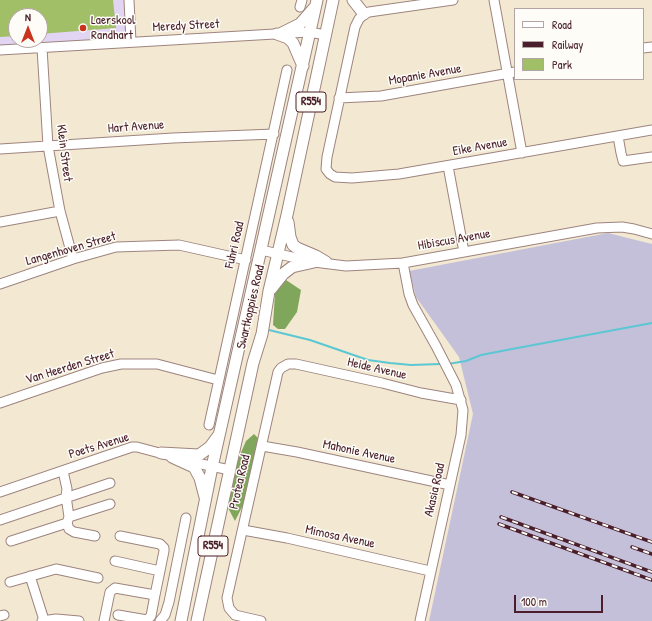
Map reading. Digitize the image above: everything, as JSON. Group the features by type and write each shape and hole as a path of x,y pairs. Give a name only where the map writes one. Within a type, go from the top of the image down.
{"main road":[{"name":"Swartkoppies Road","path":"197,621 253,363 262,334 269,291 287,215 333,0"},
{"path":"354,0 364,14"},
{"name":"Swartkoppies Road","path":"181,621 212,467 303,67 316,3"},
{"path":"279,34 300,24 311,13 316,3"},
{"path":"279,34 288,38 293,43 303,67"},
{"path":"287,215 290,237 293,244 297,248 326,262"},
{"path":"269,291 280,277 292,267 314,262"},
{"path":"166,455 199,455 210,447 220,433"},
{"path":"166,455 194,467 200,478 206,499"},
{"path":"190,621 200,586 206,577"}],"street":[{"path":"129,0 131,42"},
{"path":"339,98 356,27 359,19 364,14 453,0"},
{"path":"494,0 511,73 522,153"},
{"name":"Meredy Street","path":"48,48 310,32 326,35"},
{"name":"Meredy Street","path":"0,50 42,48"},
{"name":"Klein Street","path":"42,48 48,146 60,211 73,259"},
{"name":"Fuhri Road","path":"209,426 287,70"},
{"name":"Mopanie Avenue","path":"339,98 381,96 511,73"},
{"name":"Eike Avenue","path":"339,98 326,169 335,177 342,178 399,174 652,130"},
{"name":"Hart Avenue","path":"0,149 173,138 274,134"},
{"path":"618,136 623,162 652,157"},
{"path":"448,166 464,252"},
{"path":"0,222 60,211"},
{"name":"Hibiscus Avenue","path":"261,250 314,262 326,262 346,266 404,263 597,228 622,227 652,234"},
{"name":"Langenhoven Street","path":"0,284 73,259 116,247 179,245 246,260"},
{"name":"Akasia Road","path":"404,263 409,294 413,305 456,385 462,400 463,410 462,424 450,485 420,621"},
{"name":"Van Heerden Street","path":"0,403 102,368 120,364 157,364 218,380"},
{"name":"Heide Avenue","path":"286,364 296,364 382,383 421,394 462,400"},
{"name":"Protea Road","path":"261,621 235,615 229,608 227,598 278,371 286,364"},
{"name":"Mahonie Avenue","path":"262,446 297,452 450,485"},
{"name":"Poets Avenue","path":"0,492 132,447 230,470"},
{"path":"61,472 67,489 66,497 69,529 74,532 95,536"},
{"path":"0,520 110,483"},
{"path":"11,541 110,504"},
{"path":"160,621 164,615 168,602 186,518"},
{"name":"Mimosa Avenue","path":"243,530 341,550 430,572"},
{"path":"118,615 147,620 151,616 164,551 162,545 120,536"},
{"path":"115,561 160,571"},
{"path":"10,582 59,569 98,578"},
{"path":"30,576 43,621 62,619 79,621"},
{"path":"104,621 110,592 115,588 155,595"}],"shaded area":[{"name":"Laerskool Randhart","path":"0,0 124,0 126,39 48,44 48,8 8,8 8,46 0,47"},
{"path":"608,233 652,244 652,621 429,621 473,414 459,357 416,297 409,271"}],"green space":[{"path":"0,0 113,0 116,28 48,33 48,8 8,8 8,36 0,37"},
{"path":"286,280 301,290 297,312 285,329 278,329 273,325 275,293"},
{"path":"254,434 262,442 250,491 235,521 227,506 236,464 246,441"}],"waterway":[{"path":"448,364 466,361 481,355 652,323"},
{"path":"269,330 310,340 368,360 411,365 441,364"}],"railway":[{"path":"512,492 652,542"},
{"path":"501,517 652,572"},
{"path":"499,524 652,580"},
{"path":"632,547 652,554"}],"place":[{"name":"Laerskool Randhart","path":"83,28"}]}
